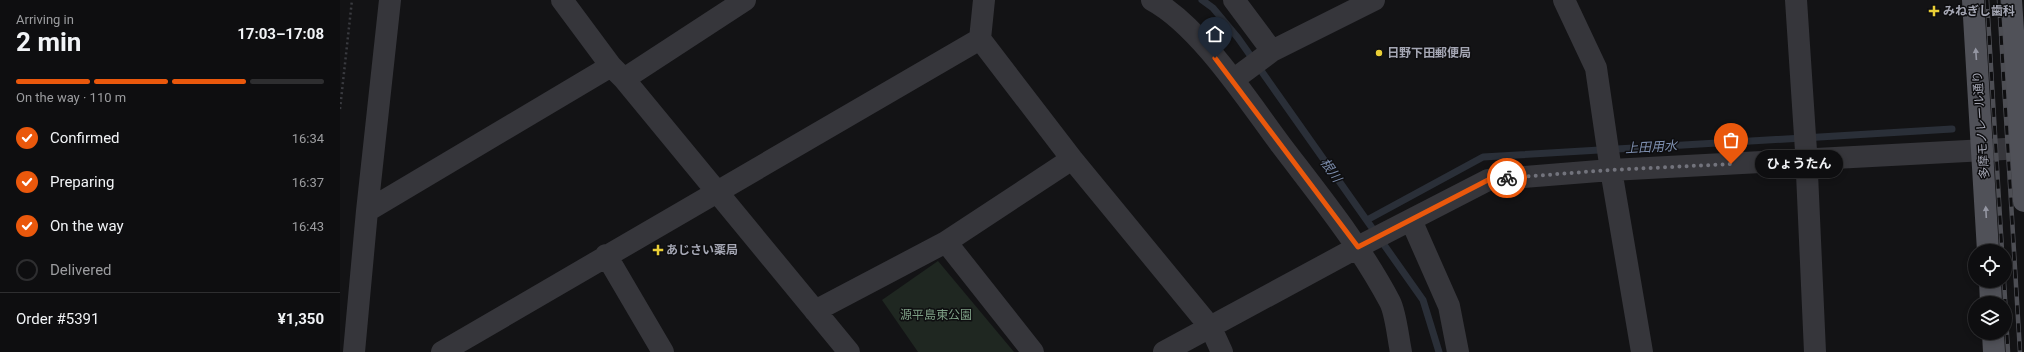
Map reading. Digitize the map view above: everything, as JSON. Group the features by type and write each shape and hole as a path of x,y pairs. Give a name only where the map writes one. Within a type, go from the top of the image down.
{"main road":[{"name":"多摩モノレール通り","path":"1973,0 1988,244"},
{"path":"2011,0 2023,148 2024,201"},
{"path":"1993,340 1994,352"}],"street":[{"path":"354,352 367,211 390,0"},
{"path":"562,0 618,72 849,352"},
{"path":"367,211 745,0"},
{"path":"984,0 980,39 1072,159 1211,328 1222,352"},
{"path":"1152,0 1178,18 1197,37 1233,80 1358,247 1391,303 1401,352"},
{"path":"1234,0 1272,50"},
{"path":"1233,80 1272,50 1374,0"},
{"path":"1564,0 1596,68 1610,167 1642,352"},
{"path":"1796,0 1806,155 1815,352"},
{"path":"452,349 606,255 980,39"},
{"path":"1164,352 1211,328 1358,247 1488,180 1610,167 1806,155 2023,148"},
{"path":"815,311 946,242 1072,159"},
{"path":"1411,220 1449,306 1458,352"},
{"path":"946,242 1033,352"},
{"path":"606,255 663,352"}],"path":[{"path":"340,109 352,0"}],"green space":[{"name":"源平島東公園","path":"938,261 1014,352 918,352 882,300"}],"waterway":[{"name":"根川","path":"1202,0 1213,8 1238,38 1423,300 1439,352"},
{"name":"上田用水","path":"1367,220 1483,157 1952,129"}],"railway":[{"path":"1987,0 2002,244"},
{"path":"1999,0 2020,352"},
{"path":"2004,288 2008,352"}],"way so far":[{"path":"1507,178 1610,170 1731,164"}],"place":[{"name":"みねぎし歯科","path":"1934,11"},
{"name":"日野下田郵便局","path":"1379,53"},
{"name":"ひょうたん","path":"1731,164"},
{"name":"あじさい薬局","path":"658,250"}],"route":[{"path":"1215,58 1358,247 1488,180 1507,178"}]}
